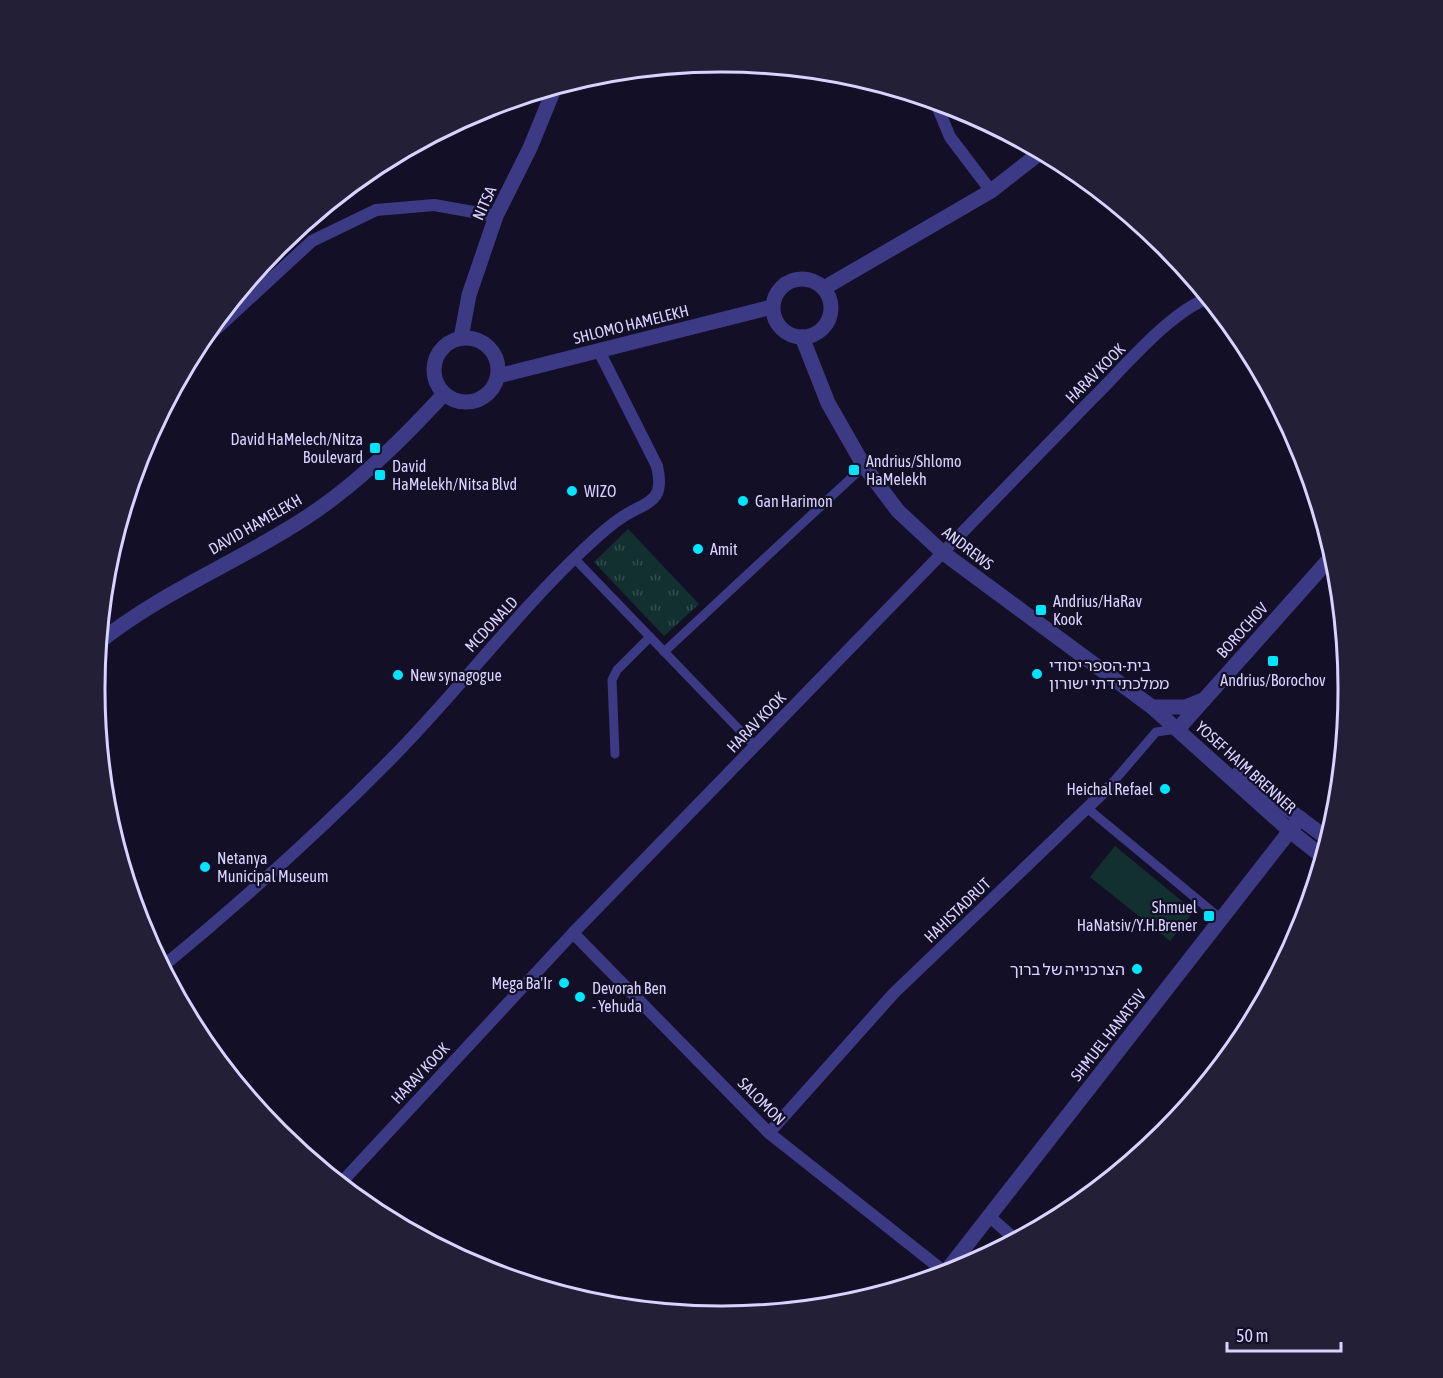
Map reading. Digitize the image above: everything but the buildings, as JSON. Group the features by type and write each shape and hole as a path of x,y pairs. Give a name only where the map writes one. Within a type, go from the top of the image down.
{"street":[{"name":"NITSA","path":"461,339 469,295 496,216 531,148 551,96"},
{"path":"940,112 950,137 991,191"},
{"path":"824,288 991,191 1034,157"},
{"path":"228,319 312,241 376,210 434,206 496,216"},
{"path":"806,278 824,288 830,299 830,316 821,330 802,337 793,336 779,327 772,308 774,296 789,281 806,278"},
{"name":"HARAV KOOK","path":"346,1178 573,933 942,552 1170,323 1201,301"},
{"name":"SHLOMO HAMELEKH","path":"498,376 772,308"},
{"name":"ANDREWS","path":"802,337 828,403 864,466 898,511 942,552 1152,707 1178,729"},
{"path":"461,339 481,342 495,356 498,376 488,394 478,400 457,401 444,394 435,378 437,357 443,348 461,339"},
{"name":"MCDONALD","path":"168,962 224,917 391,759 574,558 608,527 626,515 644,508 657,493 660,485 657,466 599,351"},
{"name":"DAVID HAMELEKH","path":"107,638 169,594 286,530 328,501 373,466 444,394"},
{"path":"664,652 864,466"},
{"path":"574,558 755,746"},
{"name":"BOROCHOV","path":"1178,729 1326,563"},
{"path":"615,754 612,680 617,670 650,637"},
{"path":"1152,707 1186,707 1205,699"},
{"name":"HAHISTADRUT","path":"769,1133 894,993 1108,788 1156,732 1178,729"},
{"name":"YOSEF HAIM BRENNER","path":"1178,729 1321,834"},
{"name":"YOSEF HAIM BRENNER","path":"1178,729 1290,831 1316,852"},
{"path":"1087,808 1221,919"},
{"name":"SHMUEL HANATSIV","path":"956,1260 1300,818"},
{"name":"SALOMON","path":"573,933 769,1133 937,1267"},
{"path":"990,1217 1009,1234"}],"green space":[{"path":"628,529 699,604 664,636 594,562"},
{"path":"1115,846 1194,911 1170,941 1090,877"}],"place":[{"name":"David HaMelech/Nitza Boulevard","path":"375,448"},
{"name":"Andrius/Shlomo HaMelekh","path":"854,470"},
{"name":"David HaMelekh/Nitsa Blvd","path":"380,475"},
{"name":"WIZO","path":"572,491"},
{"name":"Gan Harimon","path":"743,501"},
{"name":"Amit","path":"698,549"},
{"name":"Andrius/HaRav Kook","path":"1041,610"},
{"name":"Andrius/Borochov","path":"1273,661"},
{"name":"בית-הספר יסודי ממלכתי דתי ישורון","path":"1037,674"},
{"name":"New synagogue","path":"398,675"},
{"name":"Heichal Refael","path":"1165,789"},
{"name":"Netanya Municipal Museum","path":"205,867"},
{"name":"Shmuel HaNatsiv/Y.H.Brener","path":"1209,916"},
{"name":"הצרכנייה של ברוך","path":"1137,969"},
{"name":"Mega Ba'Ir","path":"564,983"},
{"name":"Devorah Ben - Yehuda","path":"580,997"}]}
